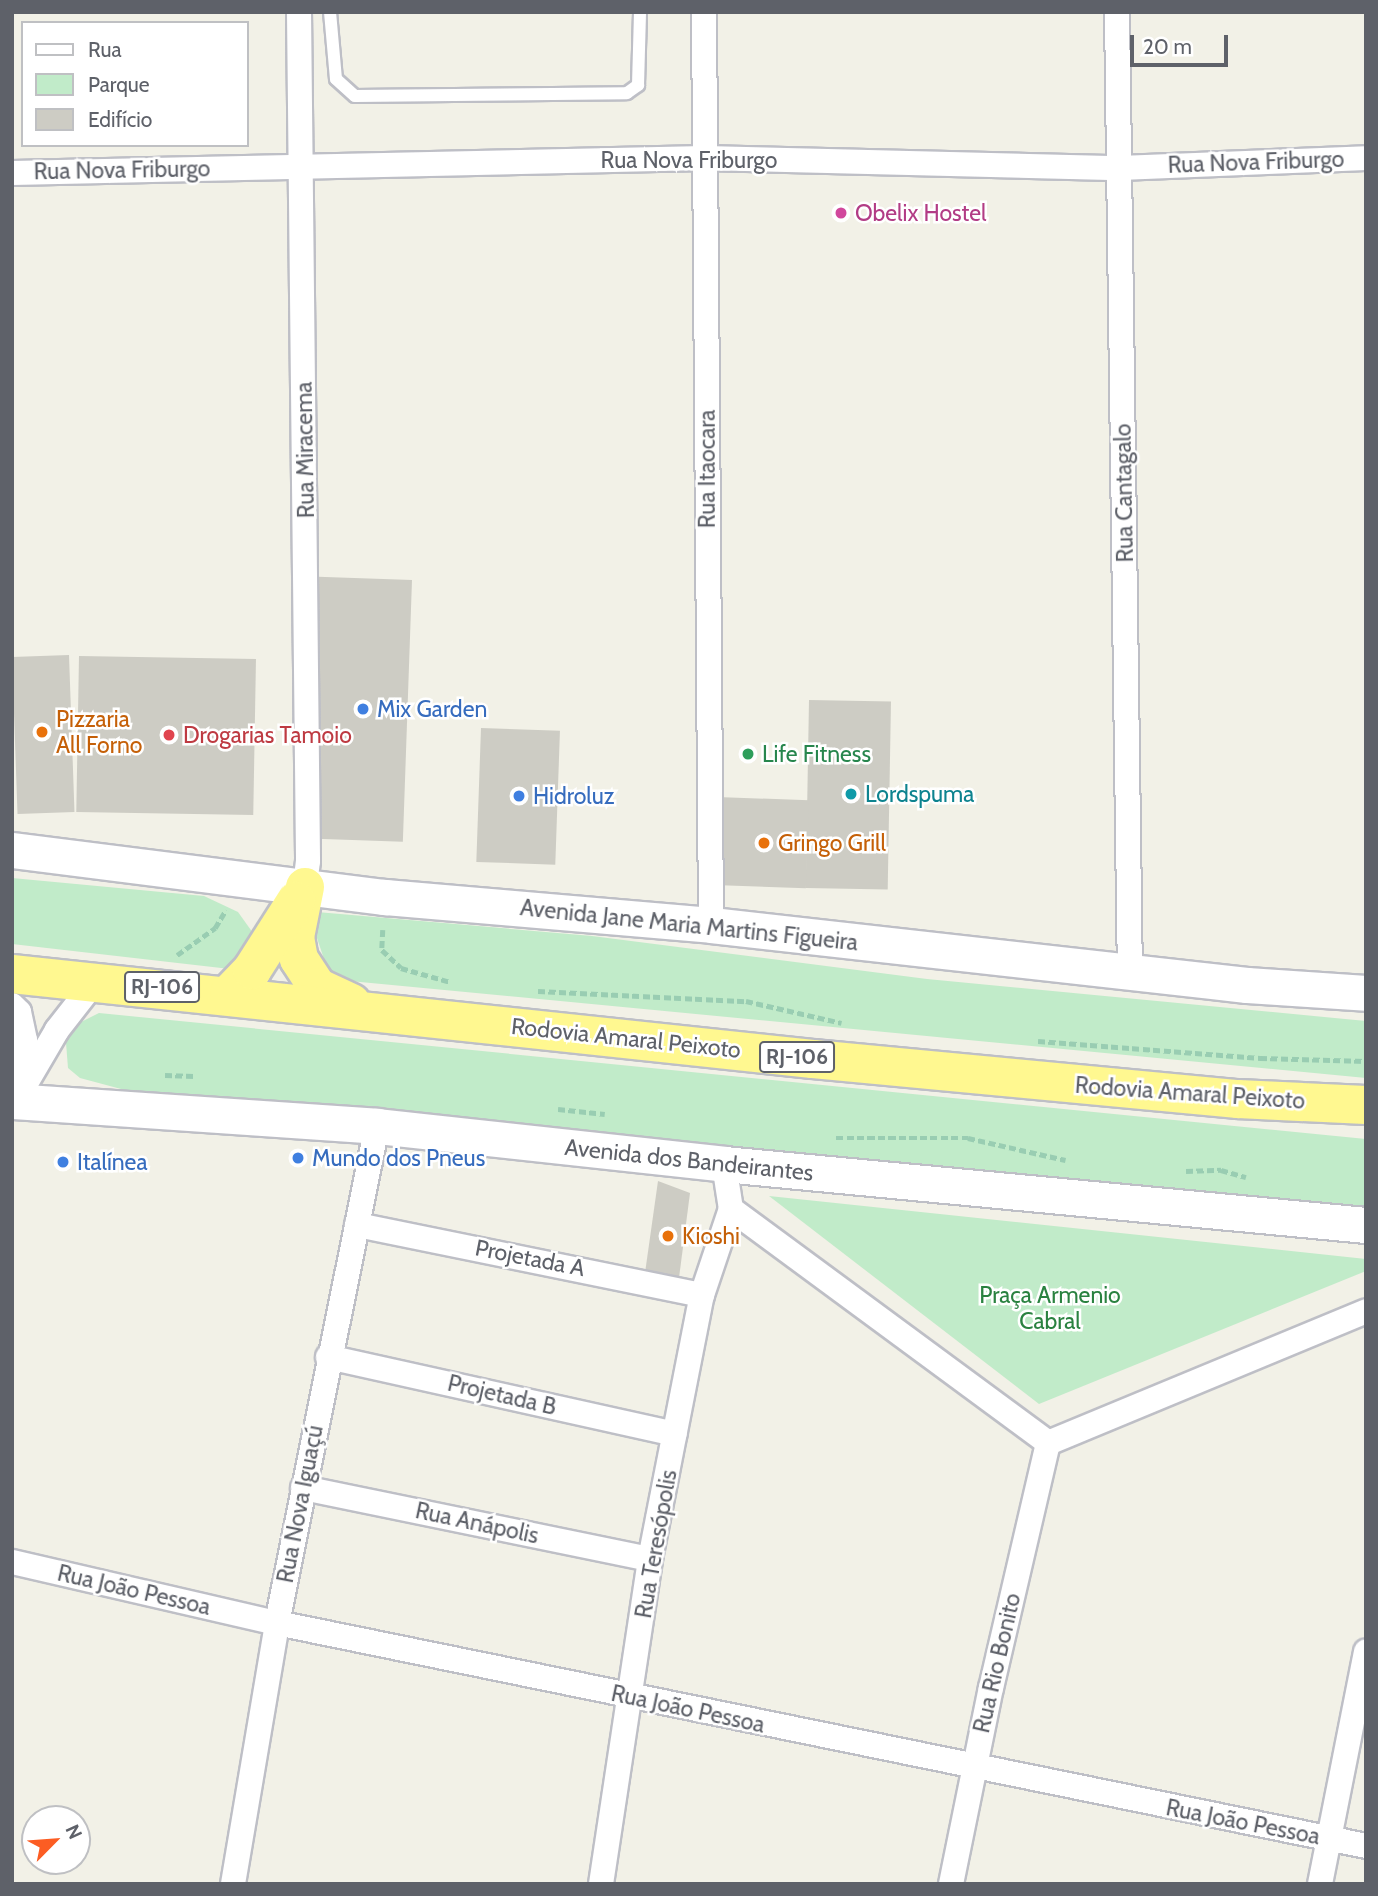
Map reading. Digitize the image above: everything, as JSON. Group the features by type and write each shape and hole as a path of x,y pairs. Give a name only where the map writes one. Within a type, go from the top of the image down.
{"highway":[{"path":"229,994 252,970 304,887"},
{"path":"304,887 295,937 299,959 317,987 366,1010"},
{"name":"Rodovia Amaral Peixoto","path":"12,974 229,994 841,1062 1238,1099 1366,1105"}],"main road":[{"name":"Avenida Jane Maria Martins Figueira","path":"12,850 385,897 711,925 1130,974 1366,993"},
{"name":"Avenida dos Bandeirantes","path":"13,1107 377,1126 724,1164 1366,1225"}],"street":[{"name":"Rua Miracema","path":"299,12 308,847 304,887"},
{"name":"Rua Itaocara","path":"704,12 711,925"},
{"name":"Rua Cantagalo","path":"1117,12 1130,974"},
{"name":"Rua Nova Friburgo","path":"12,173 705,159 1120,168 1366,158"},
{"path":"13,1107 57,1030 96,980"},
{"path":"12,1005 19,1012 25,1040 13,1107"},
{"name":"Rua Nova Iguaçú","path":"233,1884 277,1623 328,1356 377,1126"},
{"path":"724,1164 731,1209 1048,1443 1366,1311"},
{"name":"Rua Teresópolis","path":"601,1884 632,1697 650,1559 702,1295 731,1209"},
{"name":"Projetada A","path":"357,1225 702,1295"},
{"name":"Projetada B","path":"328,1356 675,1434"},
{"name":"Rua Rio Bonito","path":"951,1884 973,1769 1048,1443"},
{"name":"Rua Anápolis","path":"303,1488 650,1559"},
{"name":"Rua João Pessoa","path":"12,1562 277,1623 973,1769 1366,1846"},
{"path":"1320,1884 1366,1652"}],"lane":[{"path":"330,12 336,79 355,96 627,93 638,85 640,12"}],"path":[{"path":"385,897 382,950 401,968 453,983"},
{"path":"162,955 176,956 215,928 234,899"},
{"path":"531,990 746,1001 853,1026"},
{"path":"1029,1040 1260,1058 1366,1061"}],"green space":[{"path":"12,878 204,896 238,912 253,933 230,969 12,944"},
{"path":"317,912 592,936 927,979 1366,1021 1366,1078 350,981 327,968 313,926"},
{"path":"99,1013 1366,1139 1366,1208 136,1093 80,1078 68,1068 65,1030"},
{"name":"Praça Armenio Cabral","path":"769,1196 1366,1259 1366,1271 1039,1404"}],"building":[{"name":"Mix Garden","path":"318,577 412,580 403,842 309,839"},
{"name":"Pizzaria All Forno","path":"69,655 74,812 18,814 12,657"},
{"name":"Drogarias Tamoio","path":"79,656 256,659 253,815 76,812"},
{"name":"Lordspuma","path":"809,700 891,701 888,889 806,888"},
{"name":"Hidroluz","path":"481,728 560,731 555,865 476,862"},
{"name":"Gringo Grill","path":"717,797 809,800 806,888 714,885"},
{"name":"Kioshi","path":"658,1181 690,1193 679,1278 644,1280"}],"place":[{"name":"Obelix Hostel","path":"841,213"},
{"name":"Mix Garden","path":"363,709"},
{"name":"Pizzaria All Forno","path":"42,732"},
{"name":"Drogarias Tamoio","path":"169,735"},
{"name":"Life Fitness","path":"748,754"},
{"name":"Lordspuma","path":"851,794"},
{"name":"Hidroluz","path":"519,796"},
{"name":"Gringo Grill","path":"764,843"},
{"name":"Mundo dos Pneus","path":"298,1158"},
{"name":"Italínea","path":"63,1162"},
{"name":"Kioshi","path":"668,1236"}]}
